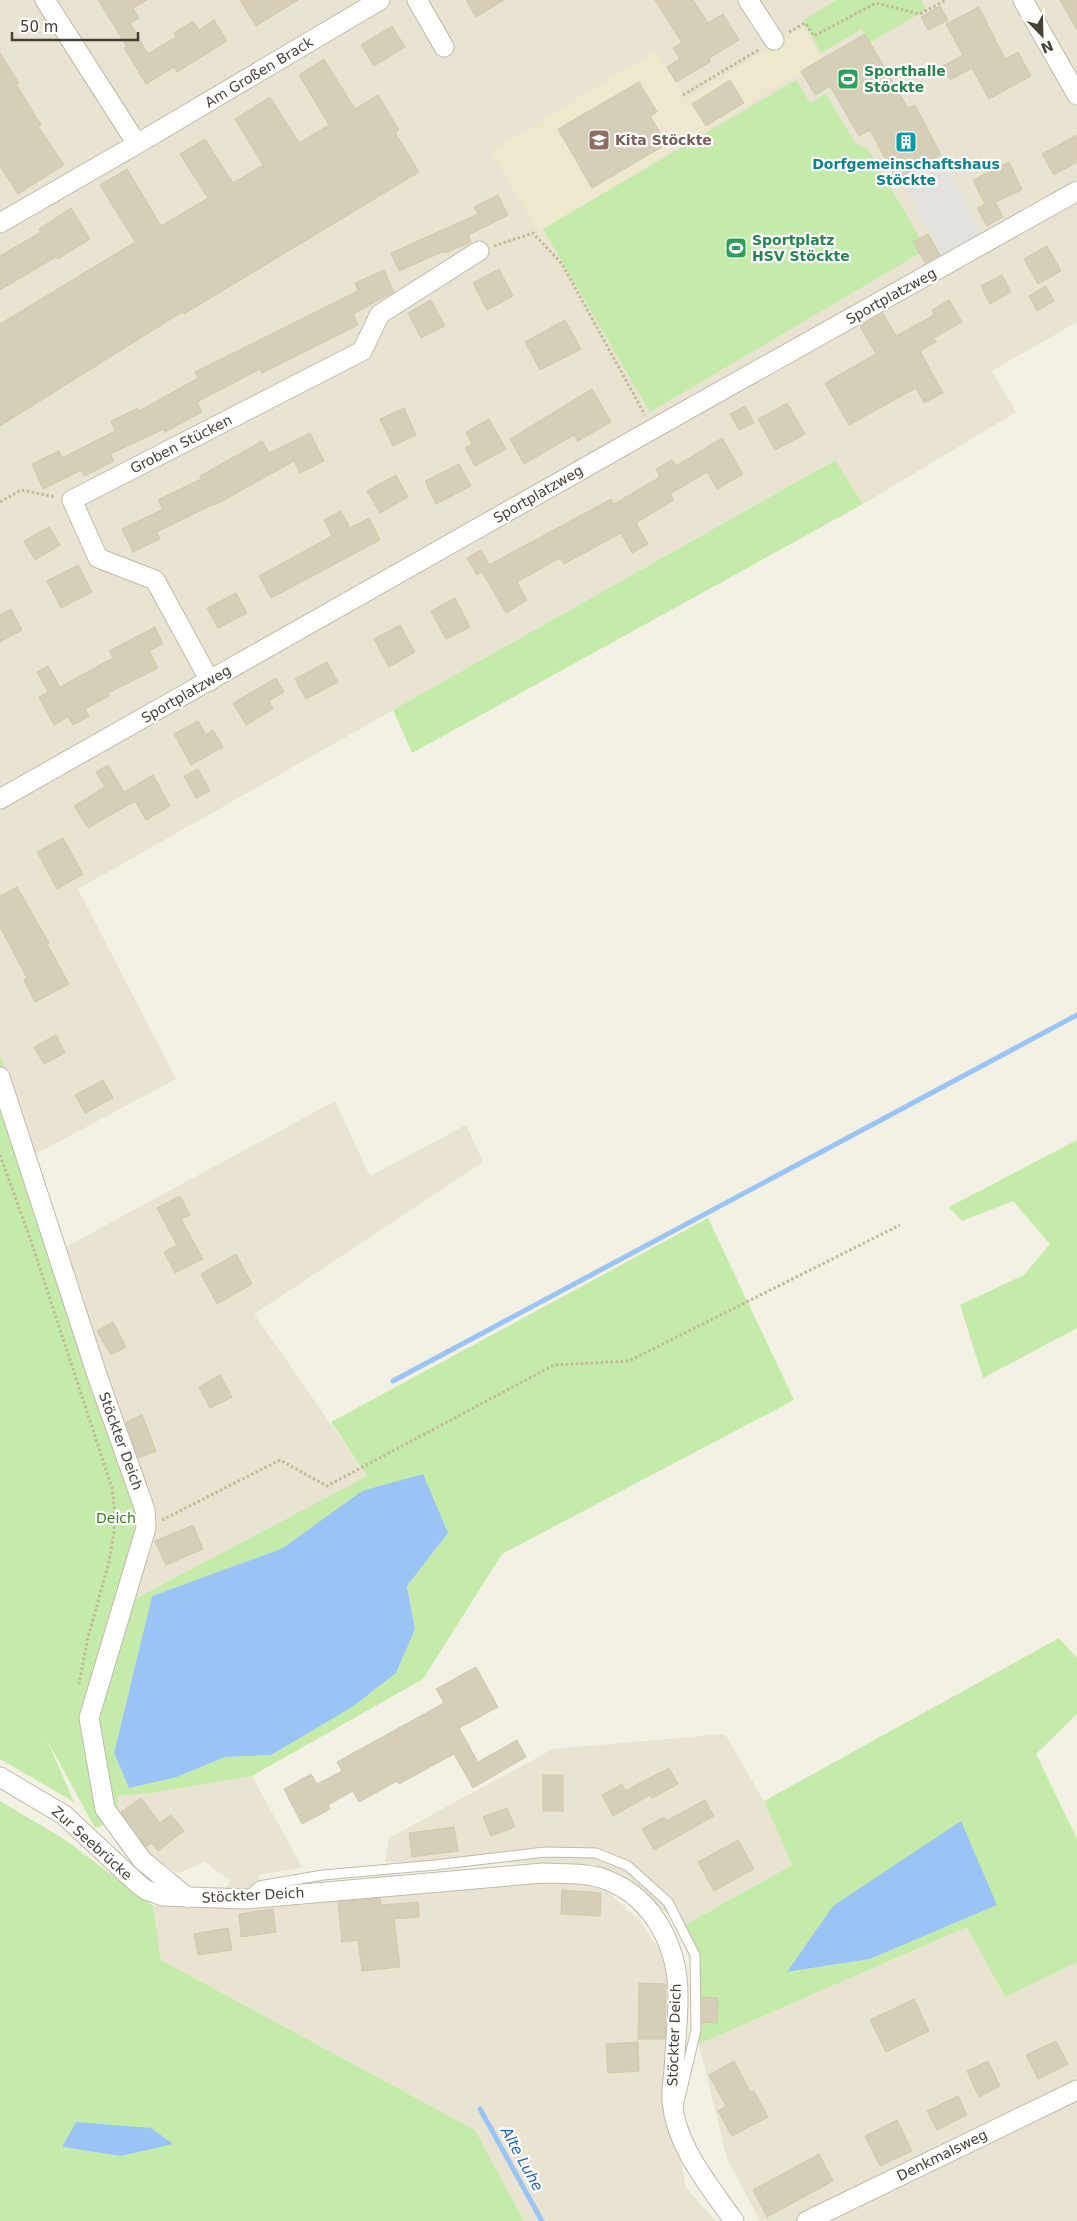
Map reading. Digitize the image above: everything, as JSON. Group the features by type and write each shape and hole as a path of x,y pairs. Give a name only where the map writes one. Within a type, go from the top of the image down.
{"street":[{"path":"46,0 137,144"},
{"name":"Am Großen Brack","path":"0,223 380,0"},
{"path":"417,0 444,47"},
{"path":"748,0 774,40"},
{"path":"1023,0 1077,95"},
{"name":"Sportplatzweg","path":"0,799 1077,191"},
{"name":"Groben Stücken","path":"72,500 362,351 380,314 479,251"},
{"path":"72,500 98,558 155,580 210,681"},
{"name":"Stöckter Deich","path":"0,1077 97,1375 139,1488 145,1510 146,1528 90,1718 104,1810 142,1860 188,1898 245,1899 526,1873 588,1875 606,1879 624,1889 652,1912 667,1937 675,1965 678,1997 672,2101 679,2137 734,2221"},
{"name":"Zur Seebrücke","path":"0,1777 64,1815 146,1890 163,1896 188,1898"},
{"name":"Denkmalsweg","path":"807,2221 1077,2090"}],"path":[{"path":"683,95 805,22 814,36 876,3 920,14 946,0"},
{"path":"479,251 533,233 562,264 653,429"},
{"path":"0,502 21,490 72,500"},
{"path":"0,1155 31,1241 112,1488 115,1514 114,1533 109,1562 88,1637 78,1689"},
{"path":"146,1528 280,1460 327,1486 554,1365 630,1361 900,1225"}],"shaded area":[{"path":"0,0 1077,0 1077,322 992,371 1016,412 863,504 834,460 78,889 176,1079 32,1156 0,1055"},
{"name":"Kita Stöckte","path":"803,28 822,59 539,232 490,152 656,51 686,100"},
{"path":"944,161 983,233 942,256 903,183"},
{"path":"335,1101 370,1176 466,1125 483,1162 254,1314 367,1476 133,1600 62,1249"},
{"path":"725,1734 764,1801 792,1865 685,1925 594,1864 385,1862 389,1838 553,1749"},
{"path":"252,1776 302,1867 258,1875 263,1892 551,1882 583,1884 608,1892 640,1921 671,1967 668,2094 686,2188 716,2221 524,2221 475,2130 161,1960 153,1906 210,1905 231,1881 205,1862 178,1873 154,1859 119,1814 116,1796 151,1793"},
{"path":"967,1927 1005,1997 1077,1962 1077,2221 760,2221 727,2159 699,2044"}],"green space":[{"path":"837,0 921,0 926,10 870,42 862,29 821,53 803,20"},
{"name":"Sportplatz HSV Stöckte","path":"796,80 810,103 826,94 855,143 868,149 920,238 913,242 920,253 650,412 543,229"},
{"path":"835,460 863,504 412,753 393,710"},
{"name":"Deich","path":"0,1055 62,1249 152,1516 133,1600 367,1476 331,1422 708,1218 794,1400 502,1554 423,1679 252,1776 151,1793 117,1796 119,1814 109,1823 95,1828 47,1740 74,1802 0,1759","holes":["362,1492 448,1533 407,1586 415,1629 303,1735 271,1755 225,1757 177,1777 129,1788 114,1753 152,1596 283,1548"]},
{"path":"1077,1140 1077,1328 983,1378 960,1305 1024,1275 1050,1244 1013,1201 962,1221 949,1207"},
{"path":"1059,1638 1077,1658 1077,1714 1036,1754 1077,1839 1077,1962 1005,1997 967,1927 699,2044 699,1957 685,1925 792,1865 764,1801","holes":["997,1905 870,1959 788,1972"]},
{"path":"0,1801 64,1839 153,1906 161,1960 475,2130 524,2221 0,2221","holes":["76,2122 172,2143 121,2156 62,2147"]}],"water":[{"path":"423,1474 448,1533 407,1586 415,1629 396,1673 352,1707 271,1755 225,1757 177,1777 129,1788 114,1753 152,1596 283,1548 362,1491"},
{"path":"961,1821 997,1905 870,1959 787,1972 833,1906"},
{"path":"76,2122 151,2128 173,2144 121,2156 62,2147"}],"building":[{"path":"98,0 147,0 133,8 139,18 130,23 148,54 176,37 174,33 193,21 199,30 214,20 227,41 177,72 174,67 146,84 124,48 127,47"},
{"path":"240,0 298,0 256,26"},
{"path":"466,0 504,0 476,17"},
{"path":"655,0 693,0 708,23 723,14 739,40 709,58 710,62 676,82 667,67 680,59 673,48 682,43"},
{"path":"1060,0 1077,0 1077,30"},
{"path":"940,6 948,20 928,30 921,17"},
{"path":"979,7 1005,59 1018,52 1031,76 989,99 972,68 950,80 943,66 963,55 946,24"},
{"path":"392,26 405,47 374,66 361,45"},
{"name":"Sporthalle Stöckte","path":"865,34 908,108 915,105 941,155 896,179 870,130 859,136 830,86 815,95 801,71"},
{"path":"0,53 19,83 16,84 41,125 38,126 64,165 18,194 0,166"},
{"path":"324,59 355,109 378,95 399,130 395,132 419,172 184,314 182,312 0,426 0,324 135,242 100,185 127,169 161,226 208,198 180,154 205,139 233,183 263,165 235,119 270,97 299,143 329,125 299,75"},
{"path":"730,80 744,103 706,126 692,104"},
{"path":"639,82 657,112 650,116 667,144 592,188 558,129"},
{"path":"1077,135 1077,162 1054,175 1042,154"},
{"path":"1009,162 1022,190 995,202 1003,217 987,226 977,208 985,204 973,180"},
{"path":"498,195 508,215 468,235 471,242 445,253 444,251 399,271 391,253 478,214 474,207"},
{"path":"71,208 90,239 58,259 56,257 0,290 0,256 41,232 39,229"},
{"path":"928,234 940,255 925,263 913,242"},
{"path":"1047,246 1061,271 1038,284 1024,259"},
{"path":"499,269 513,296 487,310 473,283"},
{"path":"384,270 394,292 353,314 358,325 262,373 260,369 197,402 202,412 165,432 164,429 110,454 114,461 84,476 82,470 43,489 32,464 59,451 62,458 115,431 111,421 138,408 139,411 198,378 195,372 358,291 355,283"},
{"path":"1002,275 1011,292 990,304 981,286"},
{"path":"1046,286 1054,301 1037,311 1029,296"},
{"path":"431,300 445,326 421,338 408,313"},
{"path":"949,300 962,322 934,338 936,342 920,351 943,393 924,403 916,388 849,425 825,383 876,354 860,326 883,313 896,336 934,315 932,310"},
{"path":"565,320 581,349 540,370 525,342"},
{"path":"592,389 611,422 578,441 574,435 524,464 510,439"},
{"path":"787,403 805,434 775,450 758,419"},
{"path":"745,406 754,423 739,430 730,414"},
{"path":"404,408 416,435 393,446 380,419"},
{"path":"489,419 506,449 475,466 465,448 472,444 466,432"},
{"path":"310,433 324,461 300,473 294,461 215,505 157,532 160,539 133,552 122,529 163,509 158,500 201,479 200,476 262,441 269,453"},
{"path":"722,438 743,474 717,489 707,472 670,494 674,500 636,523 648,544 632,553 621,533 564,564 560,558 517,582 527,600 506,613 482,572 477,575 467,558 481,550 489,565 611,499 614,504 660,477 656,469 672,460 676,466"},
{"path":"459,464 471,486 436,504 425,481"},
{"path":"396,475 408,497 380,513 367,491"},
{"path":"341,511 350,528 369,518 380,540 271,598 259,576 332,536 324,520"},
{"path":"49,527 60,545 35,560 24,541"},
{"path":"78,565 92,592 61,608 47,581"},
{"path":"236,593 247,613 218,628 207,608"},
{"path":"455,598 470,627 446,639 431,611"},
{"path":"11,609 22,630 0,642 0,615"},
{"path":"400,625 415,652 389,667 374,639"},
{"path":"155,627 163,644 149,651 158,668 108,693 109,696 85,709 89,716 73,725 68,717 54,725 39,697 48,692 37,672 48,666 60,687 113,658 109,651"},
{"path":"327,662 338,682 306,699 295,679"},
{"path":"276,678 284,692 269,701 273,709 246,725 233,703"},
{"path":"198,721 206,735 213,730 223,747 191,765 174,734"},
{"path":"108,765 124,792 153,775 170,806 146,820 135,801 88,828 74,806 105,787 96,772"},
{"path":"198,769 210,791 196,798 184,776"},
{"path":"63,838 83,874 57,889 37,852"},
{"path":"17,887 49,943 47,944 69,984 35,1002 24,980 27,978 0,927 0,896"},
{"path":"56,1035 65,1053 44,1064 34,1047"},
{"path":"103,1080 113,1098 85,1113 75,1095"},
{"path":"180,1196 190,1215 181,1219 203,1259 175,1273 164,1252 177,1245 157,1208"},
{"path":"236,1254 252,1284 217,1304 201,1274"},
{"path":"113,1322 126,1347 111,1355 97,1331"},
{"path":"220,1375 232,1397 210,1408 199,1387"},
{"path":"142,1415 156,1451 138,1458 126,1422"},
{"path":"193,1525 203,1549 166,1565 155,1541"},
{"path":"476,1667 498,1707 459,1728 478,1762 517,1740 526,1757 473,1788 454,1754 399,1784 397,1781 359,1802 353,1791 328,1805 330,1809 302,1824 284,1789 311,1774 317,1784 342,1771 337,1762 444,1703 436,1689"},
{"path":"669,1768 678,1784 652,1798 650,1795 613,1816 602,1795 622,1784 625,1791"},
{"path":"543,1775 563,1775 563,1811 543,1811"},
{"path":"141,1798 160,1823 171,1815 184,1831 158,1851 152,1843 146,1847 121,1812"},
{"path":"705,1800 714,1816 654,1850 642,1829 664,1817 666,1821"},
{"path":"507,1808 515,1827 491,1836 483,1817"},
{"path":"454,1827 458,1851 412,1857 409,1833"},
{"path":"738,1840 754,1869 714,1891 698,1862"},
{"path":"562,1890 601,1893 600,1916 561,1914"},
{"path":"380,1898 381,1905 418,1902 419,1917 394,1919 400,1967 362,1971 358,1940 342,1942 338,1902"},
{"path":"273,1909 276,1932 241,1937 239,1914"},
{"path":"228,1928 232,1950 198,1955 194,1934"},
{"path":"639,1983 666,1984 665,2039 638,2039"},
{"path":"703,1997 718,1998 717,2023 702,2022"},
{"path":"914,1999 929,2031 886,2052 870,2020"},
{"path":"1056,2041 1068,2064 1038,2079 1026,2055"},
{"path":"638,2042 639,2071 608,2073 606,2044"},
{"path":"734,2061 751,2093 754,2091 768,2117 732,2136 718,2111 726,2106 709,2075"},
{"path":"988,2061 1000,2086 979,2097 967,2071"},
{"path":"958,2096 967,2115 937,2130 927,2111"},
{"path":"897,2120 912,2151 880,2166 865,2136"},
{"path":"819,2154 833,2181 767,2217 753,2190"}],"waterway":[{"path":"393,1381 1077,1015"},
{"name":"Alte Luhe","path":"480,2109 542,2221"}],"place":[{"name":"Sporthalle Stöckte","path":"848,79"},
{"name":"Kita Stöckte","path":"599,140"},
{"name":"Dorfgemeinschaftshaus Stöckte","path":"906,142"},
{"name":"Sportplatz HSV Stöckte","path":"736,248"}]}
